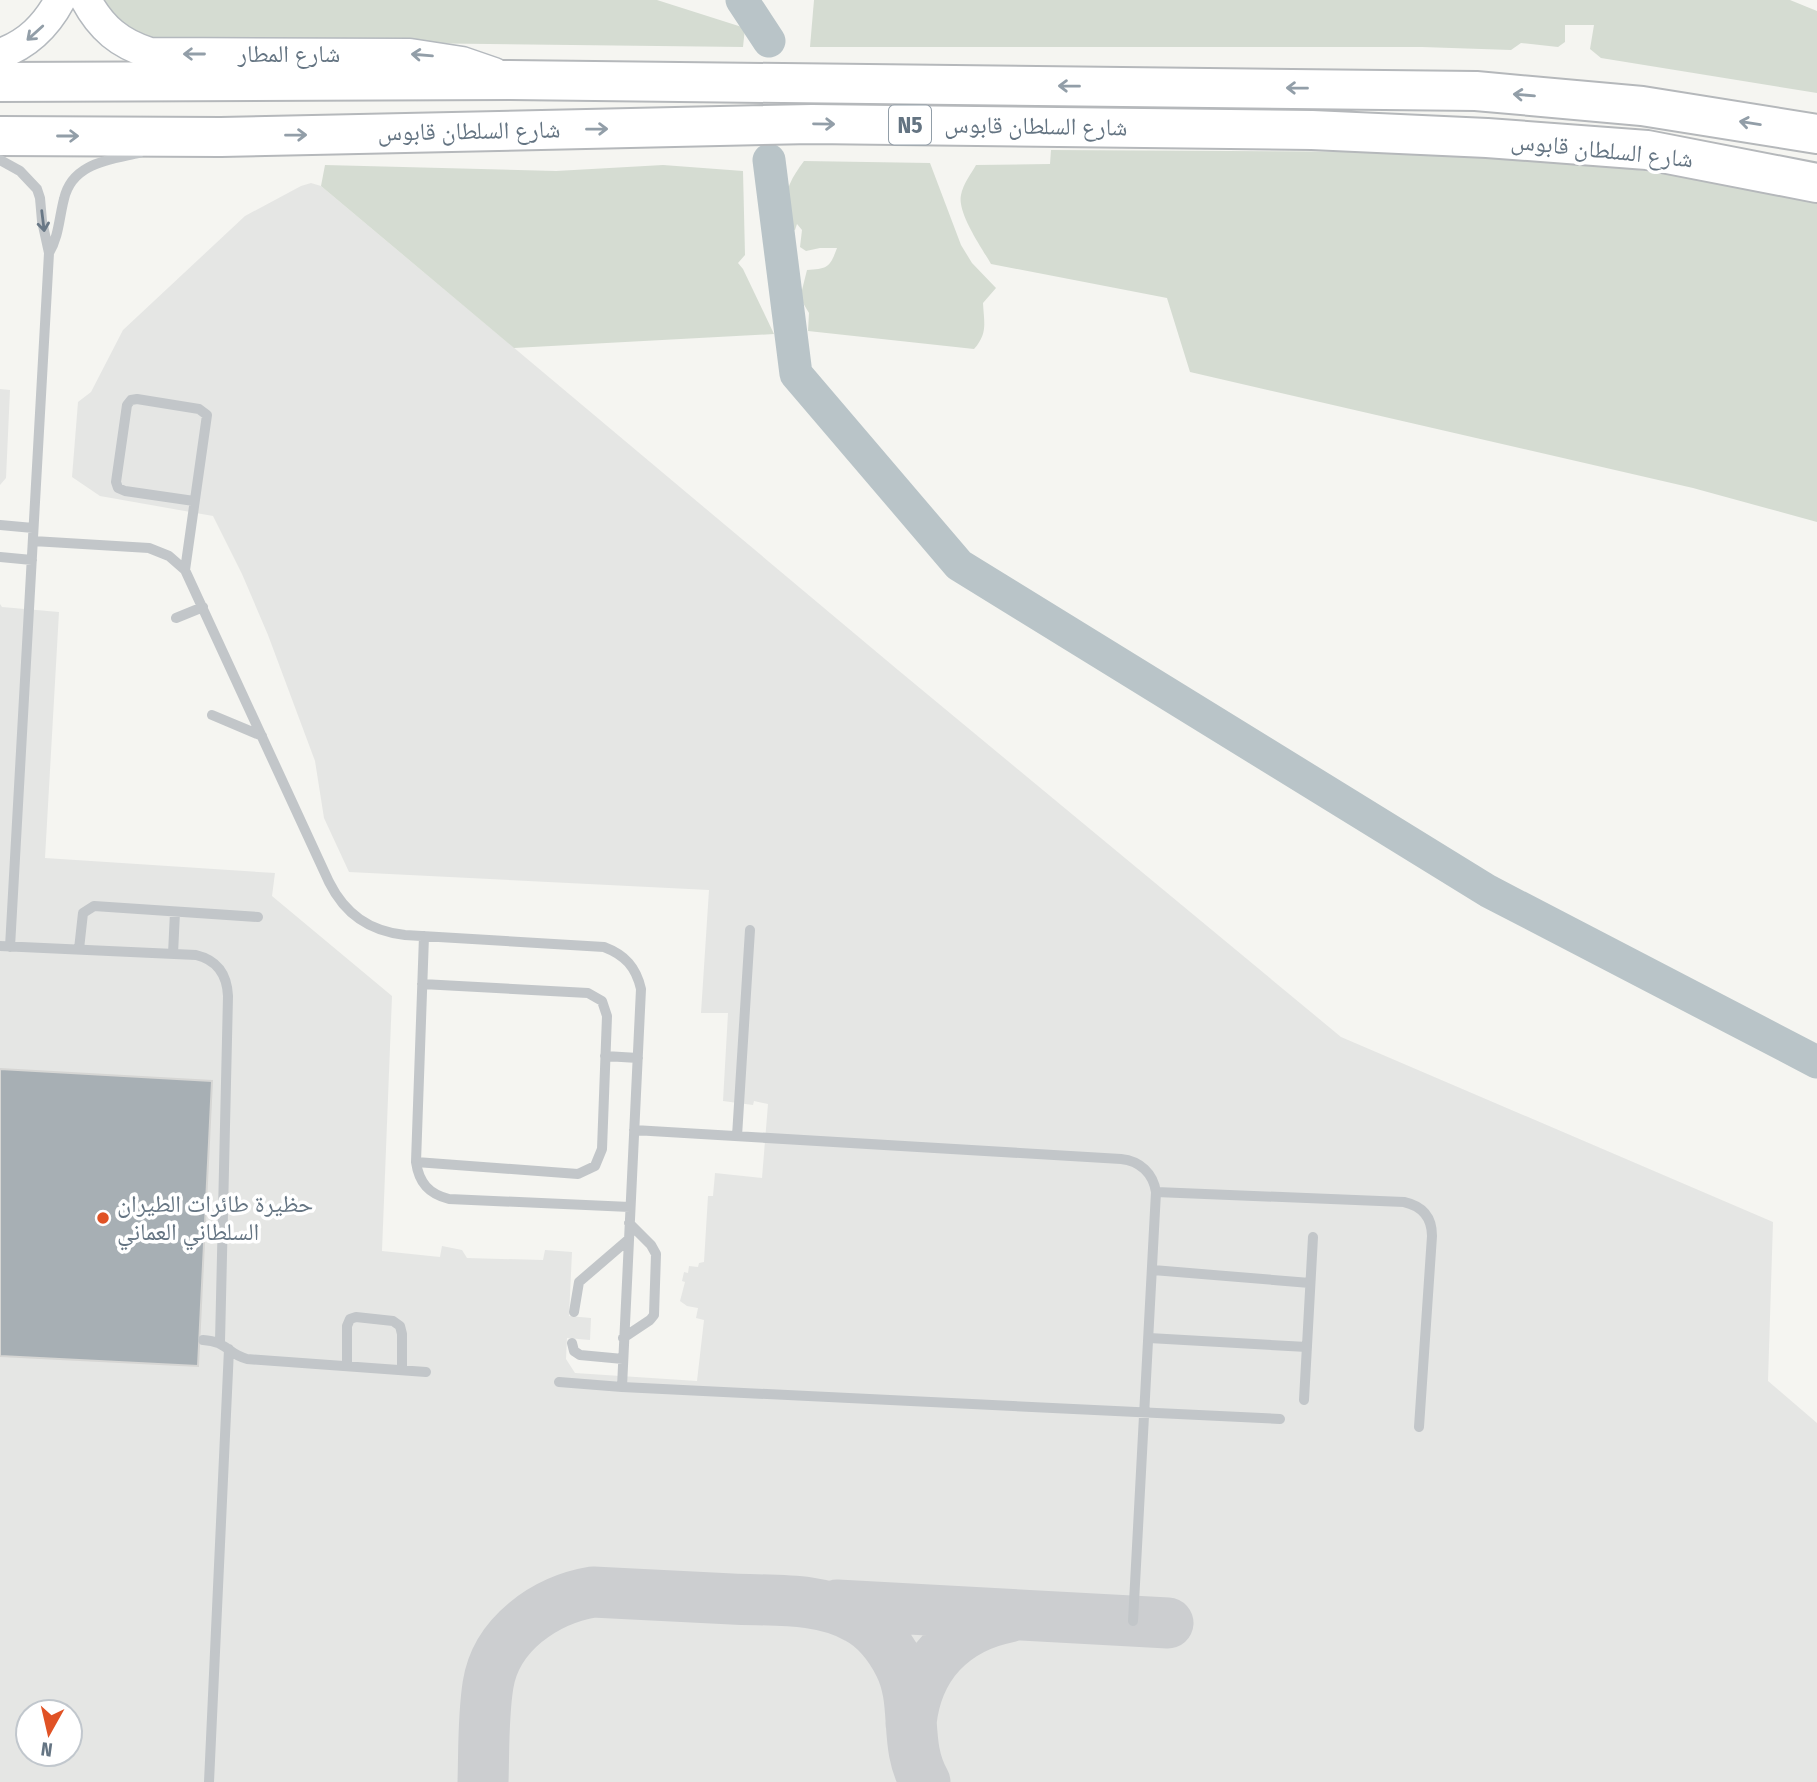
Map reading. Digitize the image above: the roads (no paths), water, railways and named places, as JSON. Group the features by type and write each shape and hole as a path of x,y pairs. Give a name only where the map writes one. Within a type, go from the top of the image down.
{"highway":[{"name":"شارع السلطان قابوس","path":"0,82 510,80 1476,91 1642,106 1817,134"},
{"name":"شارع السلطان قابوس","path":"0,136 221,137 812,124 1311,130 1487,138 1647,150 1817,183"}],"main road":[{"path":"0,54 36,34 61,0"},
{"name":"شارع المطار","path":"86,0 95,17 106,29 134,48 150,53 410,54 462,62 510,80"}],"lane":[{"path":"168,148 221,137"},
{"path":"49,253 59,228 66,191 76,177 97,162 154,150"},
{"path":"0,160 20,171 37,189 49,253 32,560 5,946 196,955 214,962 228,986 224,1345 209,1782"},
{"path":"185,570 207,415 199,409 131,400 127,405 116,482 118,488 194,501"},
{"path":"0,525 33,528"},
{"path":"33,541 149,548 169,556 185,570 336,897 346,909 373,928 388,933 592,946 615,951 633,967 641,989 622,1387"},
{"path":"0,557 32,560"},
{"path":"176,618 202,607"},
{"path":"212,715 262,736"},
{"path":"79,949 83,913 89,907 258,917"},
{"path":"173,954 176,912"},
{"path":"737,1136 750,930"},
{"path":"424,936 416,1162 422,1183 429,1191 449,1199 630,1207"},
{"path":"416,1162 569,1174 587,1172 595,1166 602,1149 606,1007 596,996 589,993 422,984"},
{"path":"605,1055 638,1058"},
{"path":"634,1130 1129,1160 1148,1172 1156,1192 1133,1621"},
{"path":"1156,1192 1404,1202 1421,1209 1429,1218 1432,1236 1419,1427"},
{"path":"623,1338 654,1315 657,1259 651,1245 629,1223"},
{"path":"1304,1400 1313,1237"},
{"path":"574,1312 579,1282 629,1239"},
{"path":"1153,1270 1310,1283"},
{"path":"347,1366 347,1326 350,1320 356,1317 393,1321 400,1326 402,1370"},
{"path":"1149,1338 1307,1347"},
{"path":"203,1340 224,1345 234,1354 247,1359 426,1372"},
{"path":"572,1343 574,1351 580,1355 623,1359"},
{"path":"559,1382 1280,1419"}],"waterway":[{"path":"742,0 769,41"},
{"path":"769,160 796,374 959,565 1488,891 1817,1062"}],"place":[{"name":"حظيرة طائرات الطيران السلطاني العماني","path":"103,1218"}]}
